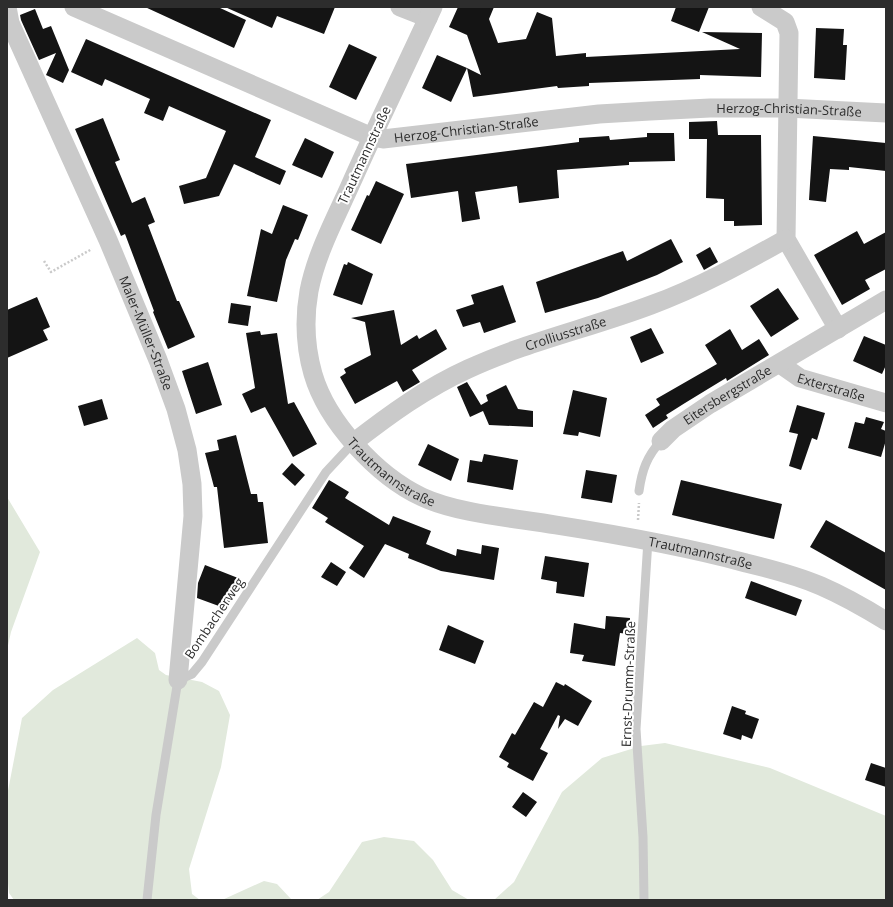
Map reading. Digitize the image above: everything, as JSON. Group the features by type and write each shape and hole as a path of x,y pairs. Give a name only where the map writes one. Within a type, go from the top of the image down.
{"street":[{"name":"Maler-Müller-Straße","path":"7,7 10,23 108,240 160,367 176,409 187,450 192,484 193,516 178,680"},
{"name":"Herzog-Christian-Straße","path":"74,7 372,137 397,139 490,126 599,114 710,108 787,108 886,113"},
{"path":"400,7 430,13"},
{"path":"761,7 785,22 789,33 786,239 838,328"},
{"name":"Trautmannstraße","path":"430,13 320,253 309,288 305,331 314,377 328,408 353,443 374,464 397,482 428,499 473,511 643,539 701,551 774,570 819,585 860,605 886,621"},
{"name":"Crolliusstraße","path":"353,443 424,392 468,369 518,350 651,305 706,281 786,239"},
{"name":"Eitersbergstraße","path":"661,441 673,429 710,404 886,300"},
{"name":"Exterstraße","path":"780,364 800,378 886,403"}],"lane":[{"name":"Eitersbergstraße","path":"640,491 642,470 648,457 661,441"},
{"name":"Bombacherweg","path":"178,680 192,674 202,662 326,472 353,443"},
{"name":"Ernst-Drumm-Straße","path":"643,539 636,730 643,837 644,900"},
{"path":"147,900 156,815 178,680"}],"path":[{"path":"44,261 51,272 108,240"},
{"path":"640,491 643,539"}],"shaded area":[{"path":"7,497 40,552 11,632 7,650"},
{"path":"137,638 155,653 159,670 166,675 202,682 219,691 230,715 221,767 189,869 192,894 200,900 14,900 9,893 7,873 7,796 22,718 53,690"},
{"path":"665,743 770,768 886,816 886,900 494,900 514,882 562,792 602,758 641,746"},
{"path":"384,837 414,841 433,860 452,890 469,900 317,900 329,892 362,842"},
{"path":"264,881 277,884 291,899 302,900 222,900"}],"building":[{"path":"145,7 218,7 246,20 234,48"},
{"path":"225,7 335,7 324,34 277,16 272,28"},
{"path":"458,7 494,7 489,19 498,43 526,39 537,12 552,18 556,56 586,53 586,57 740,49 702,32 762,33 761,77 700,75 700,79 589,83 589,86 558,88 557,86 473,97 467,68 481,75 467,35 449,27"},
{"path":"676,7 709,7 699,32 671,21"},
{"path":"35,9 43,29 51,26 69,70 63,83 46,75 56,53 39,60 21,20 20,15"},
{"path":"816,28 844,29 843,45 847,45 845,80 814,78"},
{"path":"86,39 271,120 255,157 286,171 280,185 234,164 219,196 184,204 179,186 206,178 226,131 169,106 163,121 144,113 150,99 105,79 102,86 71,72"},
{"path":"349,44 377,57 356,100 329,87"},
{"path":"437,55 467,68 451,102 422,88"},
{"path":"103,118 120,160 115,162 132,203 145,197 155,222 148,225 177,301 179,301 195,337 168,349 125,234 121,236 75,129"},
{"path":"717,121 718,135 761,135 762,225 734,226 734,221 724,221 724,199 706,198 707,139 689,139 689,122"},
{"path":"647,133 674,133 675,161 629,162 629,165 557,170 559,198 519,203 517,186 475,192 480,219 462,222 458,191 411,198 406,164 579,142 579,138 609,136 610,140 647,137"},
{"path":"813,136 886,143 886,171 849,167 849,170 830,169 826,202 809,200"},
{"path":"305,138 334,152 322,178 292,165"},
{"path":"376,181 404,194 381,244 351,230 367,195 369,196"},
{"path":"283,205 308,215 298,240 295,239 286,260 277,302 247,296 261,229 272,234"},
{"path":"857,231 864,244 886,232 886,269 865,280 870,289 842,305 814,255"},
{"path":"671,239 683,262 657,275 598,298 545,313 536,282 623,251 627,261"},
{"path":"710,247 718,262 704,270 696,255"},
{"path":"348,262 373,274 362,305 333,295 344,264 347,265"},
{"path":"503,285 516,322 484,333 480,322 463,327 456,310 474,304 471,295"},
{"path":"778,288 799,319 771,337 750,306"},
{"path":"37,297 50,327 43,330 48,340 7,358 7,310"},
{"path":"231,303 251,306 248,326 228,323"},
{"path":"394,310 401,345 417,335 419,339 436,329 447,349 412,370 420,382 403,392 397,381 355,404 340,377 346,373 344,369 371,355 365,322 351,318"},
{"path":"651,328 664,353 641,363 630,337"},
{"path":"730,329 742,350 759,339 769,355 727,381 726,378 685,403 666,415 668,418 653,428 645,415 660,405 656,399 717,364 705,345"},
{"path":"260,331 261,335 277,333 288,404 294,402 317,444 293,457 265,407 251,413 242,394 255,388 246,333"},
{"path":"864,336 886,345 886,365 882,374 853,361"},
{"path":"208,362 222,405 196,414 182,371"},
{"path":"467,382 481,405 488,401 486,395 506,385 518,409 533,411 533,427 489,425 483,411 470,417 457,387"},
{"path":"573,390 607,398 600,437 579,432 578,436 563,434"},
{"path":"102,399 108,419 84,426 78,406"},
{"path":"797,405 825,413 817,440 812,438 801,470 789,466 798,434 789,432"},
{"path":"866,417 884,422 881,429 886,431 886,440 881,457 848,448 855,422 864,424"},
{"path":"236,435 251,494 257,494 258,502 263,502 268,543 224,548 217,487 214,487 205,453 219,450 217,440"},
{"path":"428,444 459,459 451,481 418,465"},
{"path":"484,454 518,460 513,490 467,482 470,460 482,462"},
{"path":"292,463 305,475 295,486 282,474"},
{"path":"586,470 617,475 612,503 581,498"},
{"path":"329,480 349,492 345,498 389,525 393,516 431,531 426,544 456,556 457,549 481,554 482,545 499,548 494,580 441,571 408,558 409,554 385,544 364,578 349,568 364,546 325,522 328,518 312,508"},
{"path":"681,480 782,504 774,539 672,515"},
{"path":"826,520 886,553 886,590 810,547"},
{"path":"545,556 589,563 584,597 556,593 557,582 541,579"},
{"path":"331,562 346,572 337,586 321,577"},
{"path":"205,565 238,578 227,609 197,598 198,583"},
{"path":"751,581 802,600 796,616 745,598"},
{"path":"606,616 630,618 629,634 620,633 615,666 582,661 584,655 570,653 574,623 605,629"},
{"path":"448,625 484,641 475,664 439,650"},
{"path":"556,682 564,686 565,684 592,701 578,726 565,719 558,729 560,716 558,715 540,749 548,753 533,781 507,767 509,763 499,757 512,733 515,735 534,702 543,707"},
{"path":"732,706 746,711 745,714 759,719 752,739 742,735 741,740 723,734"},
{"path":"871,763 886,768 886,787 865,780"},
{"path":"523,792 537,802 526,817 512,807"}]}
